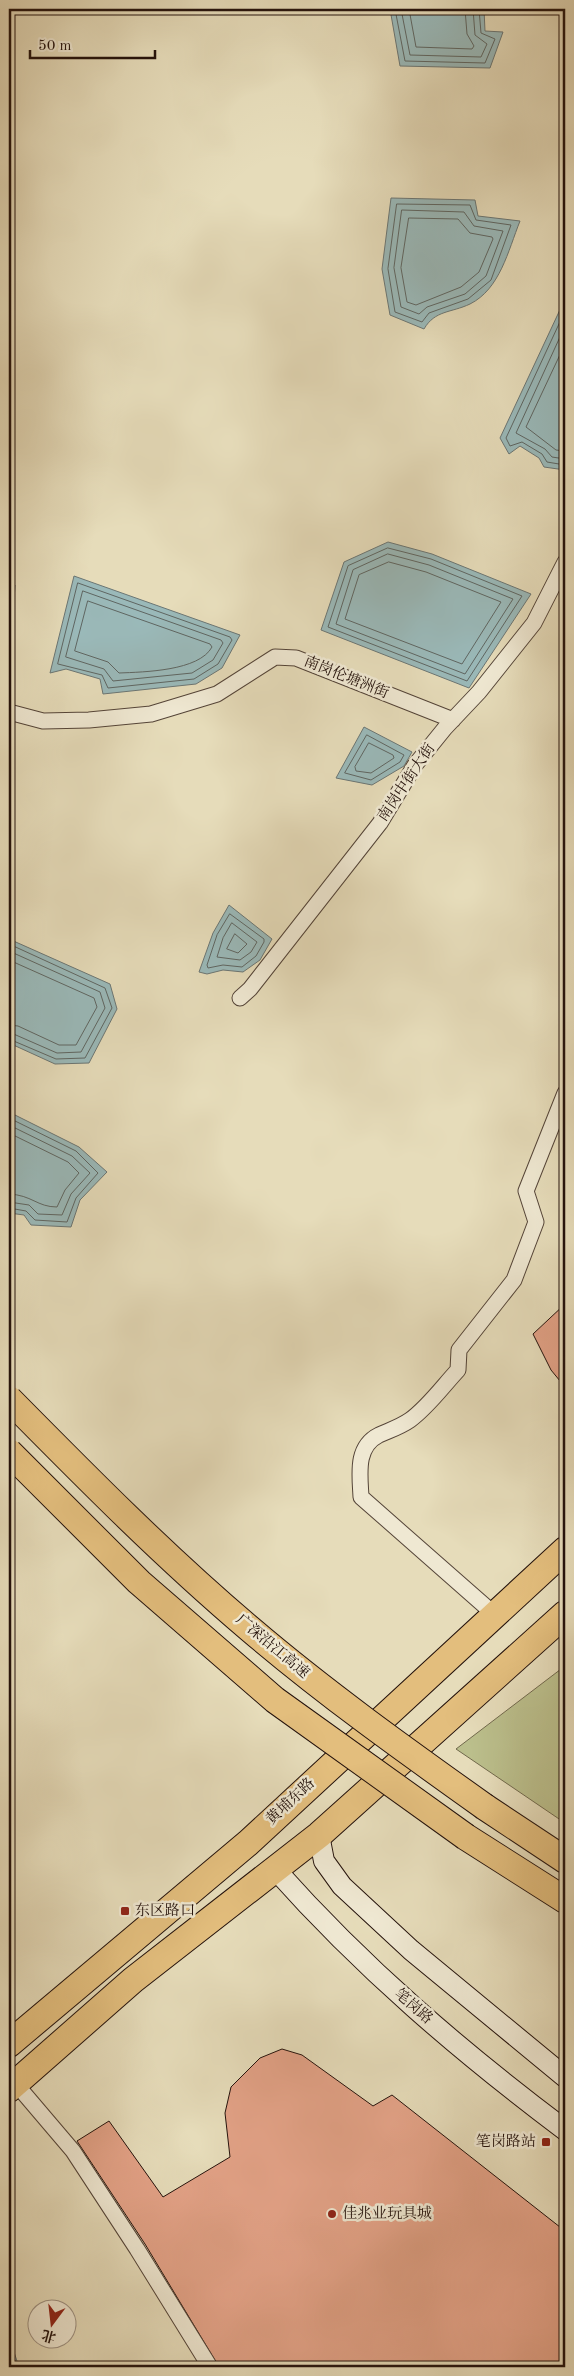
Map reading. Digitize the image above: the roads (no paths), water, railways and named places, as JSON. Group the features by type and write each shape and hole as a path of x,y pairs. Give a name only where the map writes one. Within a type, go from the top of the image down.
{"highway":[{"name":"广深沿江高速","path":"9,1399 144,1534 249,1629 348,1710 485,1807 565,1860"},
{"path":"9,1452 139,1582 275,1700 466,1837 565,1900"},
{"name":"黄埔东路","path":"9,2044 248,1843 565,1550"},
{"path":"12,2086 133,1980 319,1835 565,1614"}],"street":[{"name":"南岗中街大街","path":"240,998 250,990 380,823 415,765 479,692 534,623 565,562"},
{"name":"南岗伦塘洲街","path":"9,712 43,721 89,720 151,714 217,694 276,657 296,658 453,720"},
{"path":"494,1614 360,1497 359,1464 364,1449 378,1436 391,1432 411,1419 458,1370 459,1350 514,1280 536,1222 526,1191 565,1093"},
{"path":"319,1835 324,1861 342,1886 411,1950 565,2077"},
{"name":"笔岗路","path":"276,1869 323,1922 389,1986 490,2074 565,2130"},
{"path":"12,2086 72,2151 137,2249 210,2367"}],"water":[{"path":"390,9 484,9 485,31 503,32 490,68 400,66"},
{"path":"391,198 475,200 478,216 520,221 502,268 489,289 470,304 433,318 424,329 390,315 382,269"},
{"path":"565,299 565,470 544,467 539,458 520,446 509,454 500,438"},
{"path":"388,542 432,554 531,594 469,688 321,630 344,562"},
{"path":"74,576 240,635 222,668 196,684 103,694 100,679 66,669 50,673"},
{"path":"9,583 15,585 12,630 9,634"},
{"path":"364,727 412,752 404,766 372,785 336,778"},
{"path":"229,905 272,939 260,960 243,972 223,970 207,974 199,972 213,933"},
{"path":"9,939 110,984 117,1009 89,1063 55,1064 9,1043"},
{"path":"9,1112 79,1147 107,1172 80,1200 71,1227 31,1225 24,1215 9,1213"},
{"path":"9,2337 19,2367 9,2367"}],"place":[{"name":"东区路口","path":"125,1911"},
{"name":"笔岗路站","path":"546,2142"},
{"name":"佳兆业玩具城","path":"332,2214"}]}
